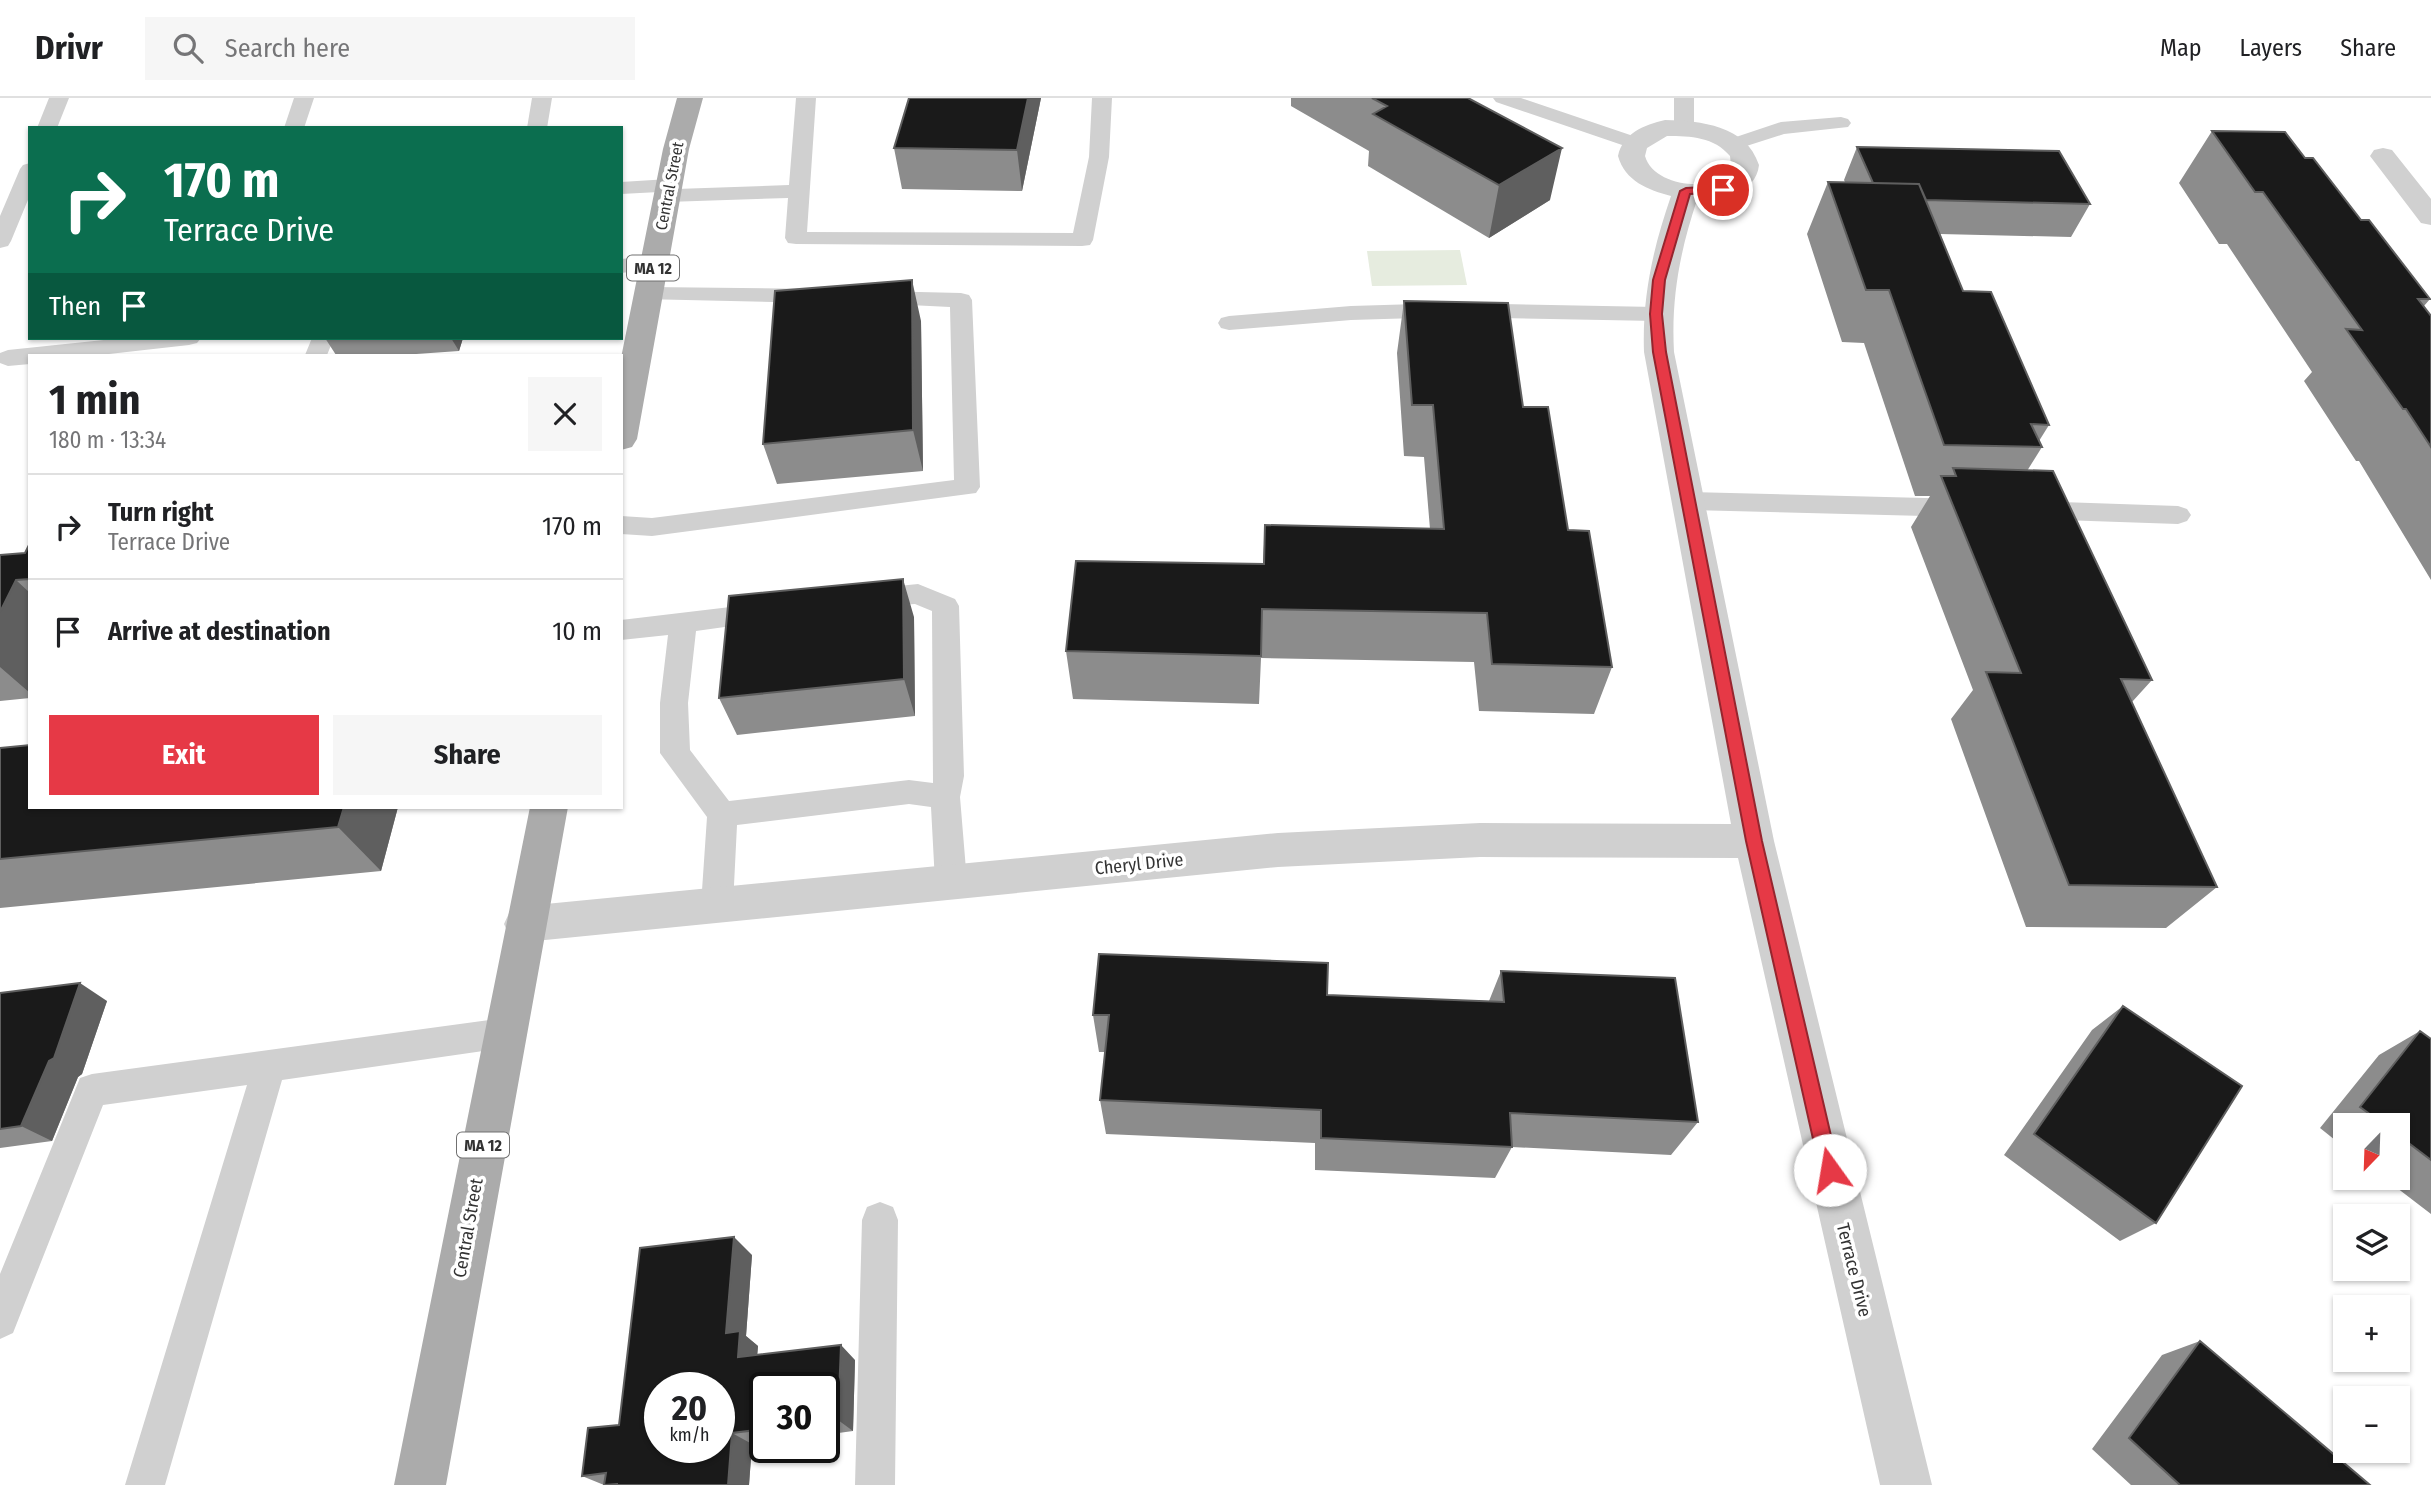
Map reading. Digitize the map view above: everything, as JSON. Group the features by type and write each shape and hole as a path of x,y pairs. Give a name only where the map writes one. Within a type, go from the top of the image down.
{"main road":[{"name":"Central Street","path":"623,431 668,191 690,98"},
{"name":"Central Street","path":"420,1485 504,1033 550,809"}],"street":[{"path":"1684,128 1719,136 1734,144 1743,154 1747,165 1745,175 1723,190 1686,191 1650,179 1638,170 1632,159 1635,143 1649,132 1684,128"},
{"path":"2384,156 2431,217"},
{"name":"Terrace Drive","path":"1686,191 1665,256 1656,314 1659,352 1754,841 1906,1485"},
{"name":"Cheryl Drive","path":"526,924 1278,850 1480,840 1754,841"}],"lane":[{"path":"48,126 59,98"},
{"path":"295,126 304,98"},
{"path":"537,126 542,98"},
{"path":"806,98 796,238 1082,240 1098,157 1102,98"},
{"path":"1503,98 1635,143"},
{"path":"1684,98 1684,128"},
{"path":"1734,144 1781,128 1840,123"},
{"path":"0,241 28,174"},
{"path":"623,188 668,191 801,191"},
{"path":"623,265 654,262"},
{"path":"623,525 652,527 967,487 961,300 691,292 649,294"},
{"path":"1229,323 1351,313 1450,310 1656,314"},
{"path":"42,354 171,340"},
{"path":"1690,501 1982,509"},
{"path":"2010,510 2178,515"},
{"path":"844,598 918,594 945,606 949,776 945,797 951,882"},
{"path":"623,630 736,618 790,608"},
{"path":"683,624 674,703 676,753 722,814 717,905"},
{"path":"722,814 909,792 945,797"},
{"path":"0,1320 92,1090 504,1033"},
{"path":"145,1485 270,1065"},
{"path":"875,1485 880,1220"}],"shaded area":[{"path":"1460,250 1467,285 1372,286 1367,251"}],"building":[{"path":"909,98 1028,98 1017,150 894,148"},
{"path":"1372,98 1468,98 1562,148 1499,185 1373,114 1387,106"},
{"path":"2212,131 2285,132 2305,158 2313,158 2361,220 2369,220 2430,299 2418,299 2431,316 2431,447 2346,329 2362,330 2263,192 2255,192"},
{"path":"1857,147 2059,151 2090,204 1926,200 1919,184 1873,183"},
{"path":"1828,182 1919,184 1963,291 1991,292 2049,425 2031,424 2042,447 1944,445 1889,290 1866,290"},
{"path":"912,280 913,430 763,444 775,291"},
{"path":"1404,301 1508,303 1523,407 1548,407 1568,530 1589,531 1612,667 1492,664 1487,613 1262,609 1261,656 1066,651 1076,561 1264,564 1265,525 1444,529 1433,405 1412,405"},
{"path":"1953,468 2053,471 2152,680 2121,679 2217,887 2069,885 1986,672 2021,673 1941,476 1956,476"},
{"path":"28,547 28,579 16,580 0,612 0,555 25,553"},
{"path":"903,579 904,679 719,698 729,596"},
{"path":"28,745 28,809 343,809 338,827 0,859 0,748"},
{"path":"1099,954 1328,963 1327,995 1504,1002 1501,971 1675,978 1698,1122 1510,1113 1512,1147 1321,1138 1321,1110 1100,1100 1109,1015 1093,1015"},
{"path":"80,983 54,1058 49,1061 21,1126 0,1129 0,993"},
{"path":"2123,1006 2242,1086 2156,1223 2034,1134"},
{"path":"2420,1031 2431,1039 2431,1160 2410,1144 2410,1113 2368,1113 2360,1107"},
{"path":"734,1237 726,1333 740,1331 738,1357 841,1345 840,1372 749,1372 749,1431 735,1433 735,1372 644,1372 644,1463 730,1463 728,1485 604,1485 606,1473 582,1476 588,1428 619,1425 640,1248"},
{"path":"2200,1341 2333,1454 2333,1463 2344,1463 2370,1485 2180,1485 2129,1438"}],"route":[{"path":"1723,190 1686,191 1668,243 1659,280 1656,314 1659,352 1754,841 1830,1170"}]}
